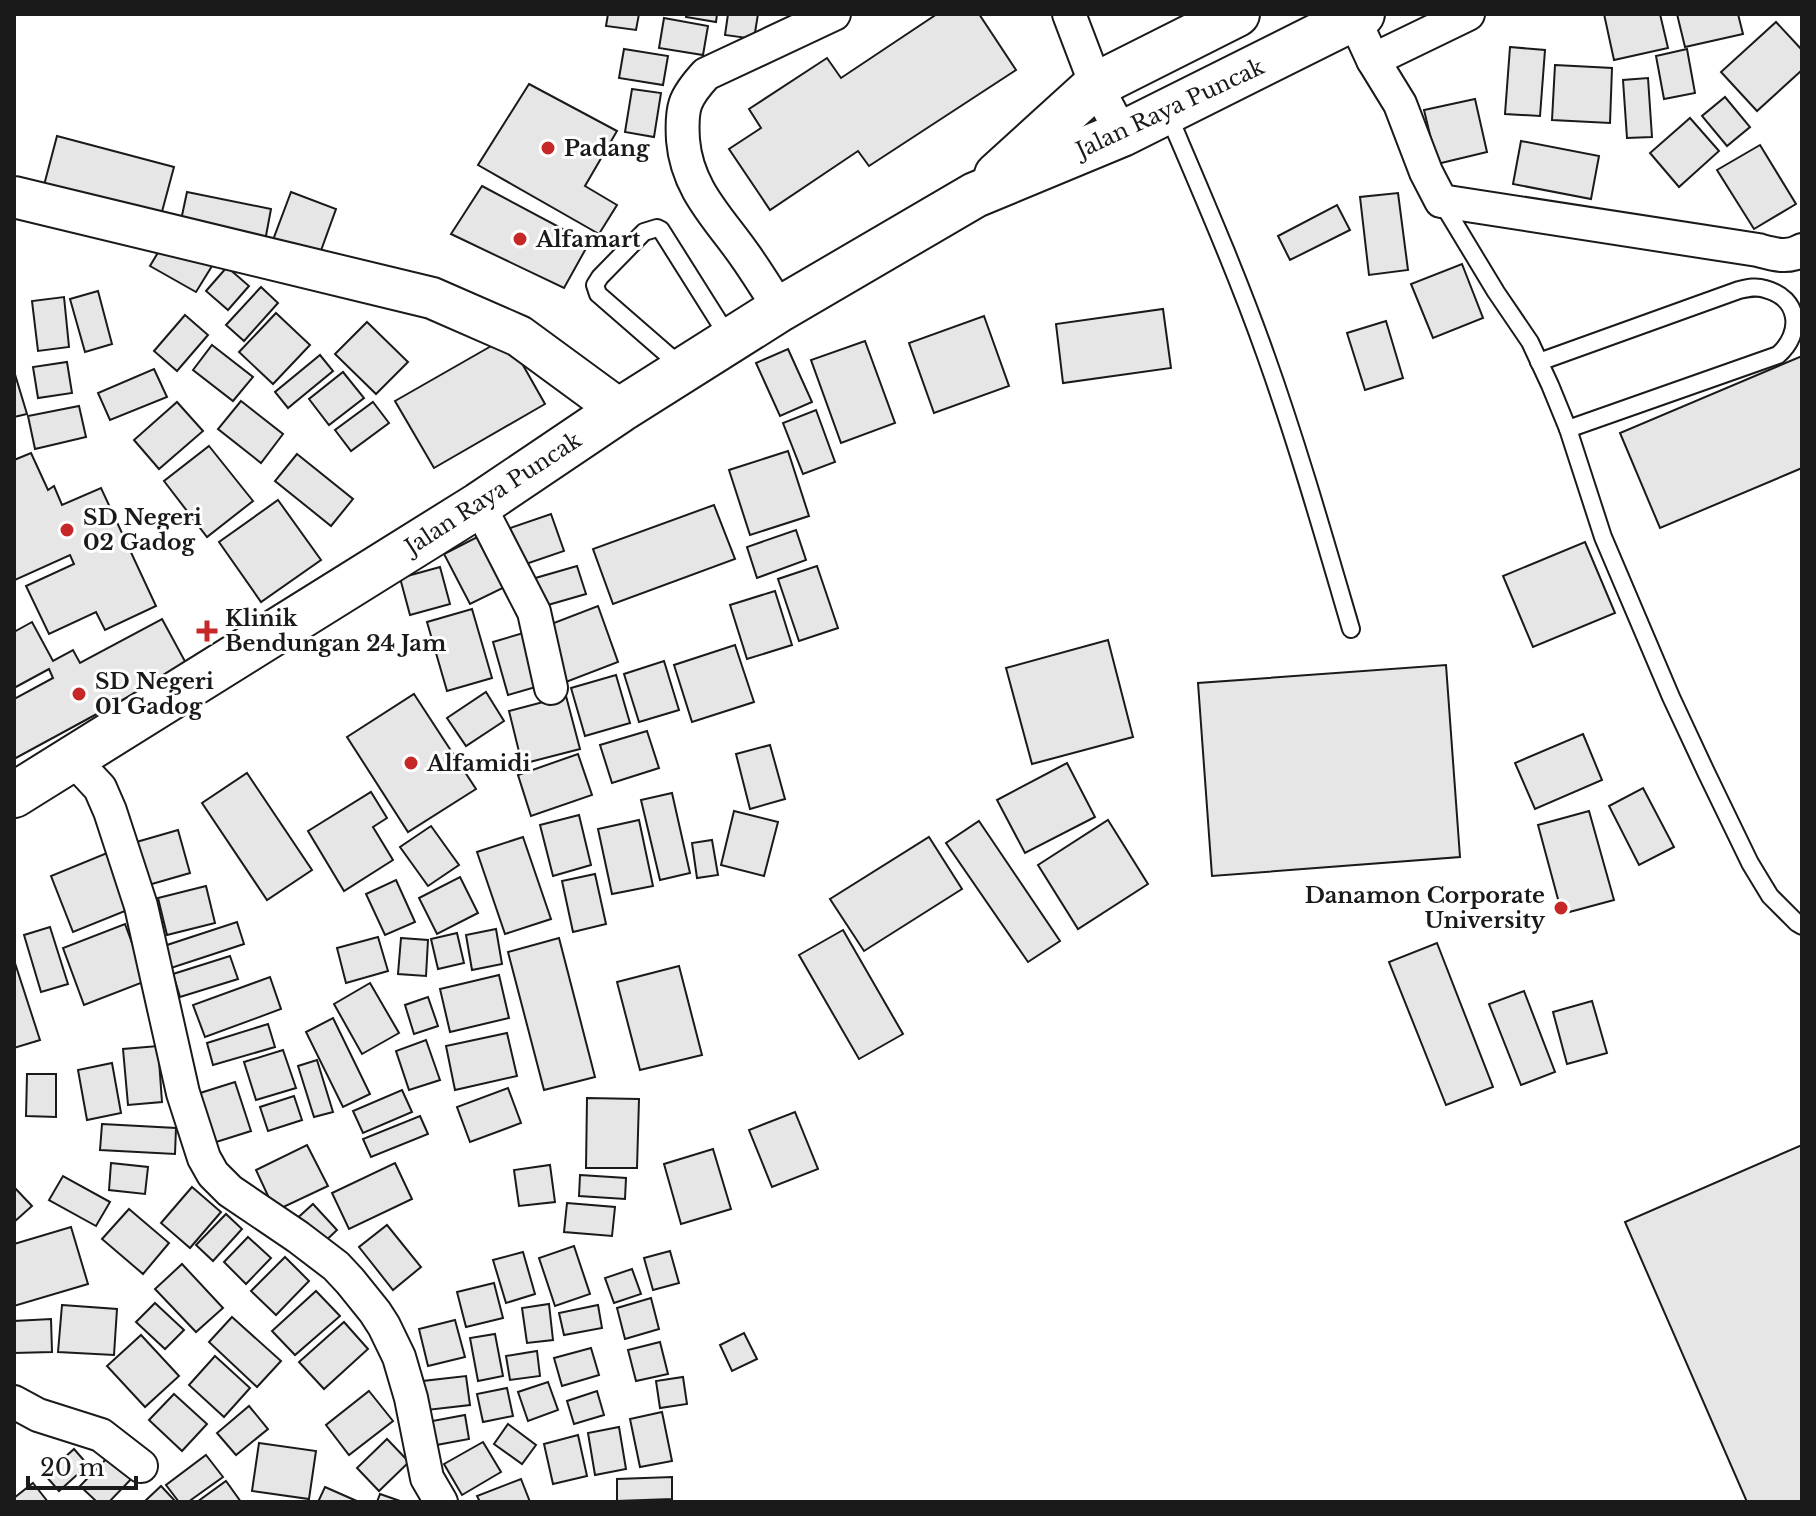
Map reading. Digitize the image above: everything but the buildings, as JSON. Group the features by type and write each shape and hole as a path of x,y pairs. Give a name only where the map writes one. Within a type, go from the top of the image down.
{"highway":[{"name":"Jalan Raya Puncak","path":"975,195 1096,85 1237,14"},
{"name":"Jalan Raya Puncak","path":"14,795 479,505 730,340 975,195 1122,134 1358,16"}],"street":[{"path":"780,309 689,175 683,140 684,105 706,74 834,14"},
{"path":"1069,14 1096,85 1122,134"},
{"path":"1373,60 1468,14"},
{"path":"1358,16 1373,60 1400,104 1426,172 1441,201 1775,255 1794,255 1802,250"},
{"path":"14,197 432,298 519,336 620,410"},
{"path":"479,505 534,612 551,688"},
{"path":"73,759 100,788 110,811 141,906 183,1093 204,1158 213,1174 230,1191 336,1266 384,1326 399,1357 411,1398 427,1478 441,1502"},
{"path":"14,1402 38,1415 101,1435 141,1466"}],"lane":[{"path":"1167,112 1266,355 1351,629"},
{"path":"1441,201 1530,342 1568,429 1603,537 1671,697 1750,863 1770,896 1802,926"},
{"path":"685,369 598,294 595,285 644,232 657,228 661,230 730,340"},
{"path":"1539,362 1739,290 1755,287 1767,289 1786,300 1792,309 1794,332 1778,355 1568,429"}],"place":[{"name":"Padang","path":"548,148"},
{"name":"Alfamart","path":"520,239"},
{"name":"SD Negeri 02 Gadog","path":"67,530"},
{"name":"Klinik Bendungan 24 Jam","path":"207,631"},
{"name":"SD Negeri 01 Gadog","path":"79,694"},
{"name":"Alfamidi","path":"411,763"},
{"name":"Danamon Corporate University","path":"1561,908"}]}
